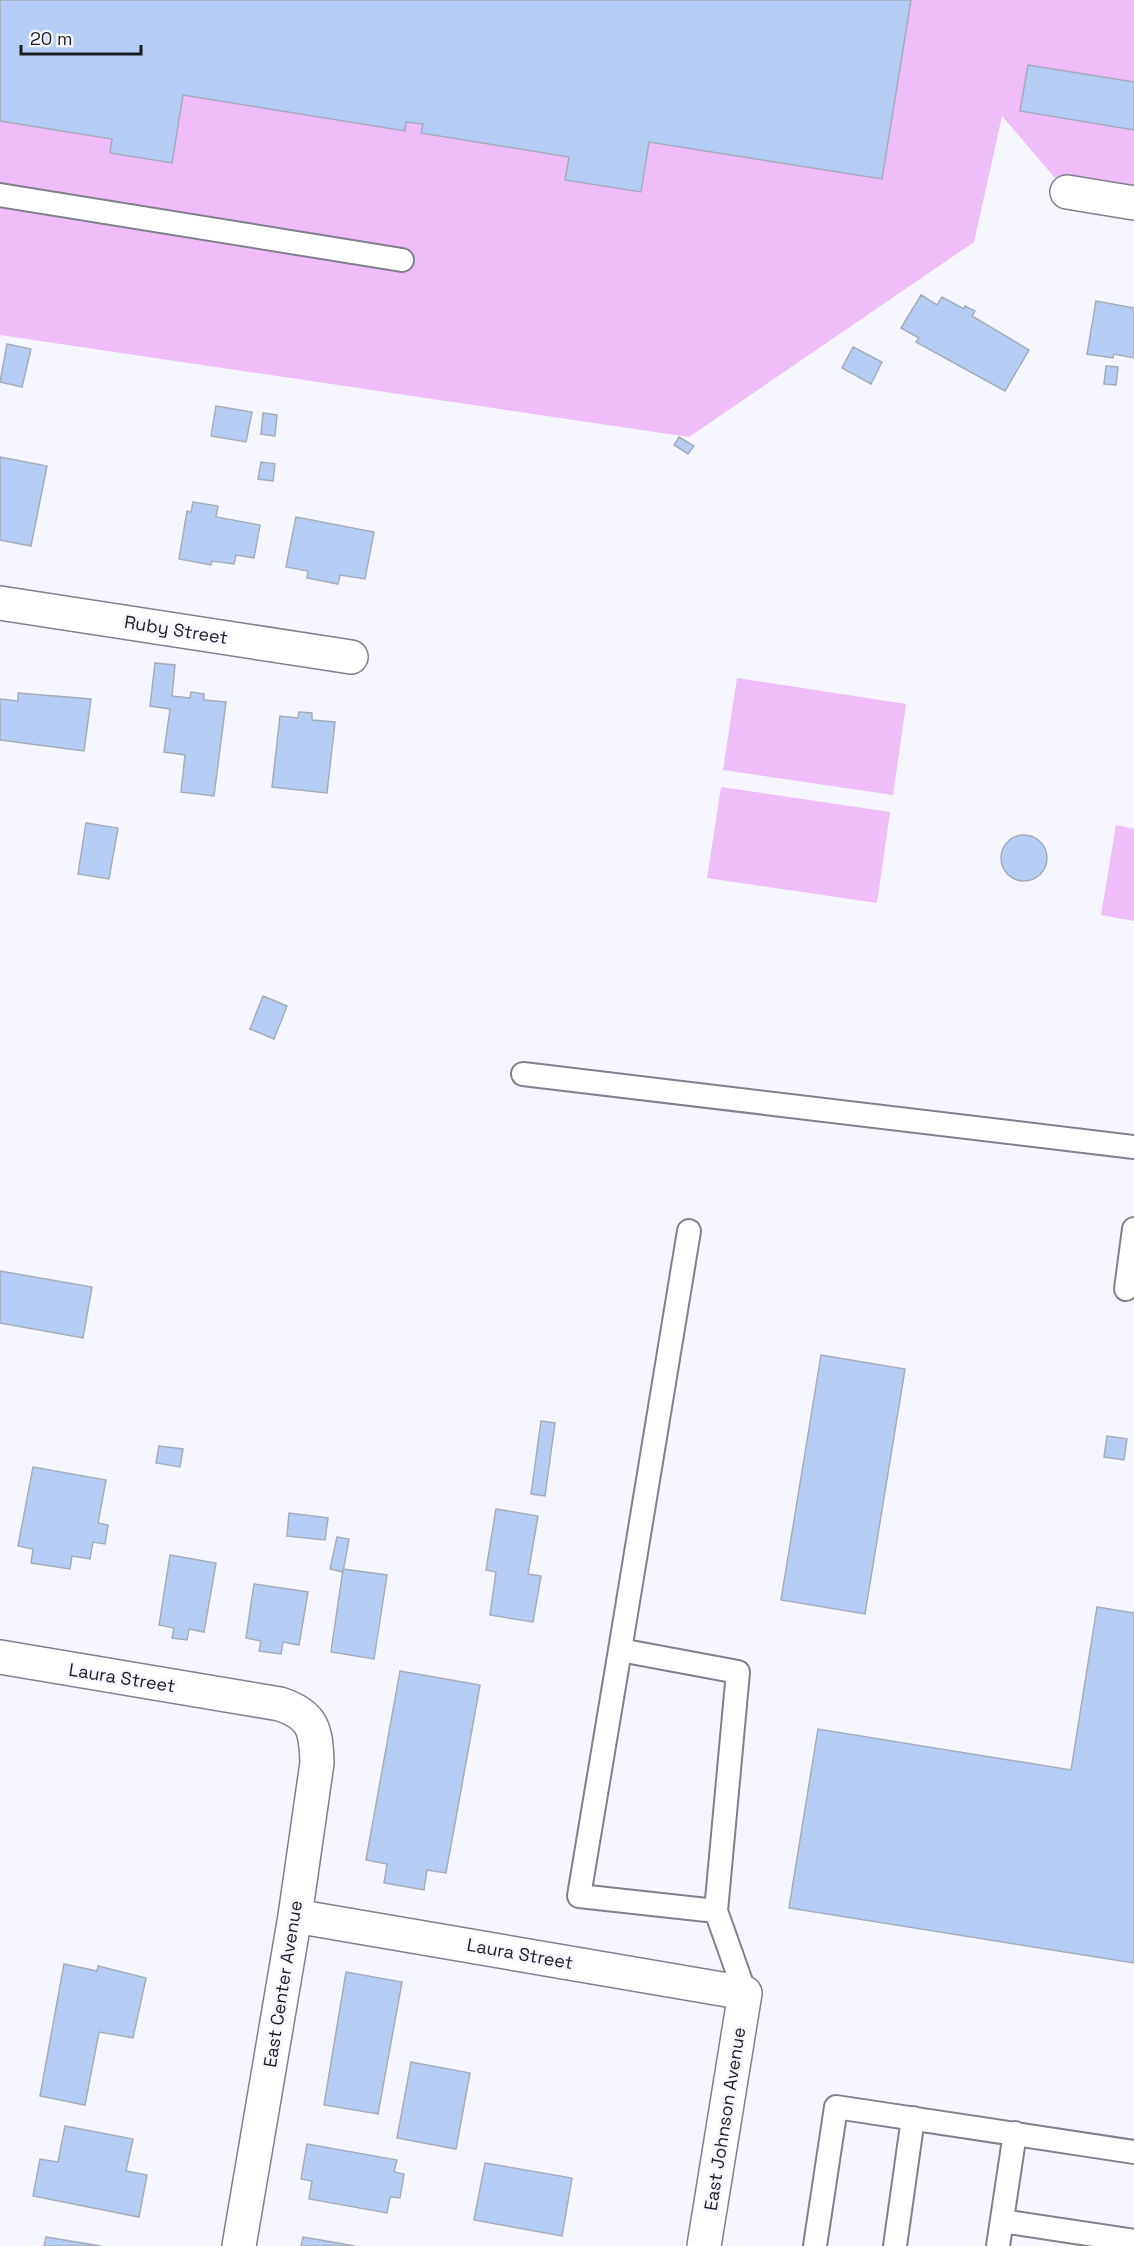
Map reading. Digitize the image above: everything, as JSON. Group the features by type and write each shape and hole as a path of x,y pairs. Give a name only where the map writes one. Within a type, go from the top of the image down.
{"street":[{"path":"1067,192 1134,203"},
{"name":"Ruby Street","path":"0,603 351,657"},
{"name":"Laura Street","path":"0,1657 280,1704 298,1710 310,1722"},
{"name":"East Center Avenue","path":"239,2246 295,1916 317,1763 317,1739 310,1722"},
{"name":"Laura Street","path":"295,1916 745,1992"},
{"name":"East Johnson Avenue","path":"704,2246 745,1992"}],"lane":[{"path":"0,195 402,260"},
{"path":"523,1074 1134,1147"},
{"path":"1126,1289 1134,1229"},
{"path":"689,1231 579,1896 716,1911"},
{"path":"620,1650 738,1672 716,1911 745,1992"},
{"path":"815,2246 836,2107 1134,2152"},
{"path":"895,2246 913,2118"},
{"path":"998,2246 1015,2133"},
{"path":"1002,2221 1134,2241"}],"shaded area":[{"path":"0,0 1134,0 1134,203 1067,192 1002,116 974,242 689,437 0,335"},
{"path":"737,678 906,704 893,795 723,770"},
{"path":"721,787 890,812 877,903 707,878"},
{"path":"1116,825 1134,829 1134,921 1101,915"}],"building":[{"path":"0,0 911,0 882,179 649,142 641,192 565,180 569,157 421,133 423,124 406,122 405,131 183,95 172,163 110,153 112,139 0,121"},
{"path":"1028,65 1134,82 1134,130 1020,111"},
{"path":"921,295 937,305 942,297 964,309 965,306 975,311 972,316 1029,350 1005,391 916,342 919,338 901,328"},
{"path":"1096,301 1134,308 1134,358 1114,354 1113,358 1087,354"},
{"path":"7,344 31,349 22,387 0,382"},
{"path":"853,347 882,362 871,384 842,368"},
{"path":"1106,366 1118,367 1116,385 1104,384"},
{"path":"216,406 252,412 246,442 211,436"},
{"path":"263,413 277,415 275,436 261,434"},
{"path":"679,437 694,446 688,454 674,445"},
{"path":"0,457 47,466 31,546 0,540"},
{"path":"261,462 275,464 273,481 258,479"},
{"path":"193,502 218,506 216,517 260,525 254,558 236,555 234,564 212,561 211,565 179,559 187,511 191,512"},
{"path":"296,517 374,532 365,579 340,575 338,584 307,578 308,571 286,567"},
{"path":"155,663 175,665 172,696 190,698 191,692 204,694 204,700 226,702 214,796 181,792 185,755 164,752 170,709 150,706"},
{"path":"18,693 91,699 84,751 0,740 0,699 18,701"},
{"path":"299,712 312,713 312,720 335,722 327,793 272,787 280,716 298,718"},
{"path":"86,823 118,828 109,879 78,874"},
{"path":"1024,835 1040,842 1047,858 1040,874 1024,881 1008,874 1001,858 1008,842"},
{"path":"263,996 287,1006 274,1039 250,1029"},
{"path":"0,1271 92,1287 83,1338 0,1323"},
{"path":"821,1355 905,1369 865,1614 781,1600"},
{"path":"541,1421 555,1423 545,1496 531,1494"},
{"path":"1107,1436 1127,1439 1124,1460 1104,1457"},
{"path":"159,1446 183,1449 180,1467 156,1463"},
{"path":"33,1467 106,1480 98,1523 108,1525 105,1544 93,1542 90,1559 72,1556 70,1569 31,1563 33,1549 18,1546"},
{"path":"496,1509 538,1516 528,1574 541,1576 533,1622 490,1615 496,1572 486,1570"},
{"path":"289,1513 328,1518 325,1540 287,1536"},
{"path":"337,1537 349,1539 343,1572 330,1569"},
{"path":"170,1555 216,1563 204,1632 189,1629 187,1640 172,1638 174,1628 159,1625"},
{"path":"343,1569 387,1575 374,1659 331,1652"},
{"path":"254,1584 308,1592 299,1645 283,1642 281,1654 259,1651 261,1641 246,1638"},
{"path":"1097,1607 1134,1613 1134,1963 789,1908 818,1729 1071,1770"},
{"path":"400,1671 480,1685 446,1873 427,1870 424,1890 384,1883 387,1864 366,1860"},
{"path":"64,1964 97,1971 98,1966 146,1978 133,2038 99,2032 85,2105 40,2096"},
{"path":"346,1972 402,1982 378,2114 324,2105"},
{"path":"411,2062 470,2073 456,2149 397,2138"},
{"path":"65,2126 133,2139 126,2171 147,2175 139,2217 33,2196 40,2159 58,2162"},
{"path":"307,2144 397,2160 394,2172 404,2174 400,2198 390,2197 387,2213 309,2199 312,2181 301,2179"},
{"path":"485,2163 572,2178 562,2236 474,2220"},
{"path":"46,2237 101,2246 44,2246"},
{"path":"303,2237 355,2246 301,2246"}]}
